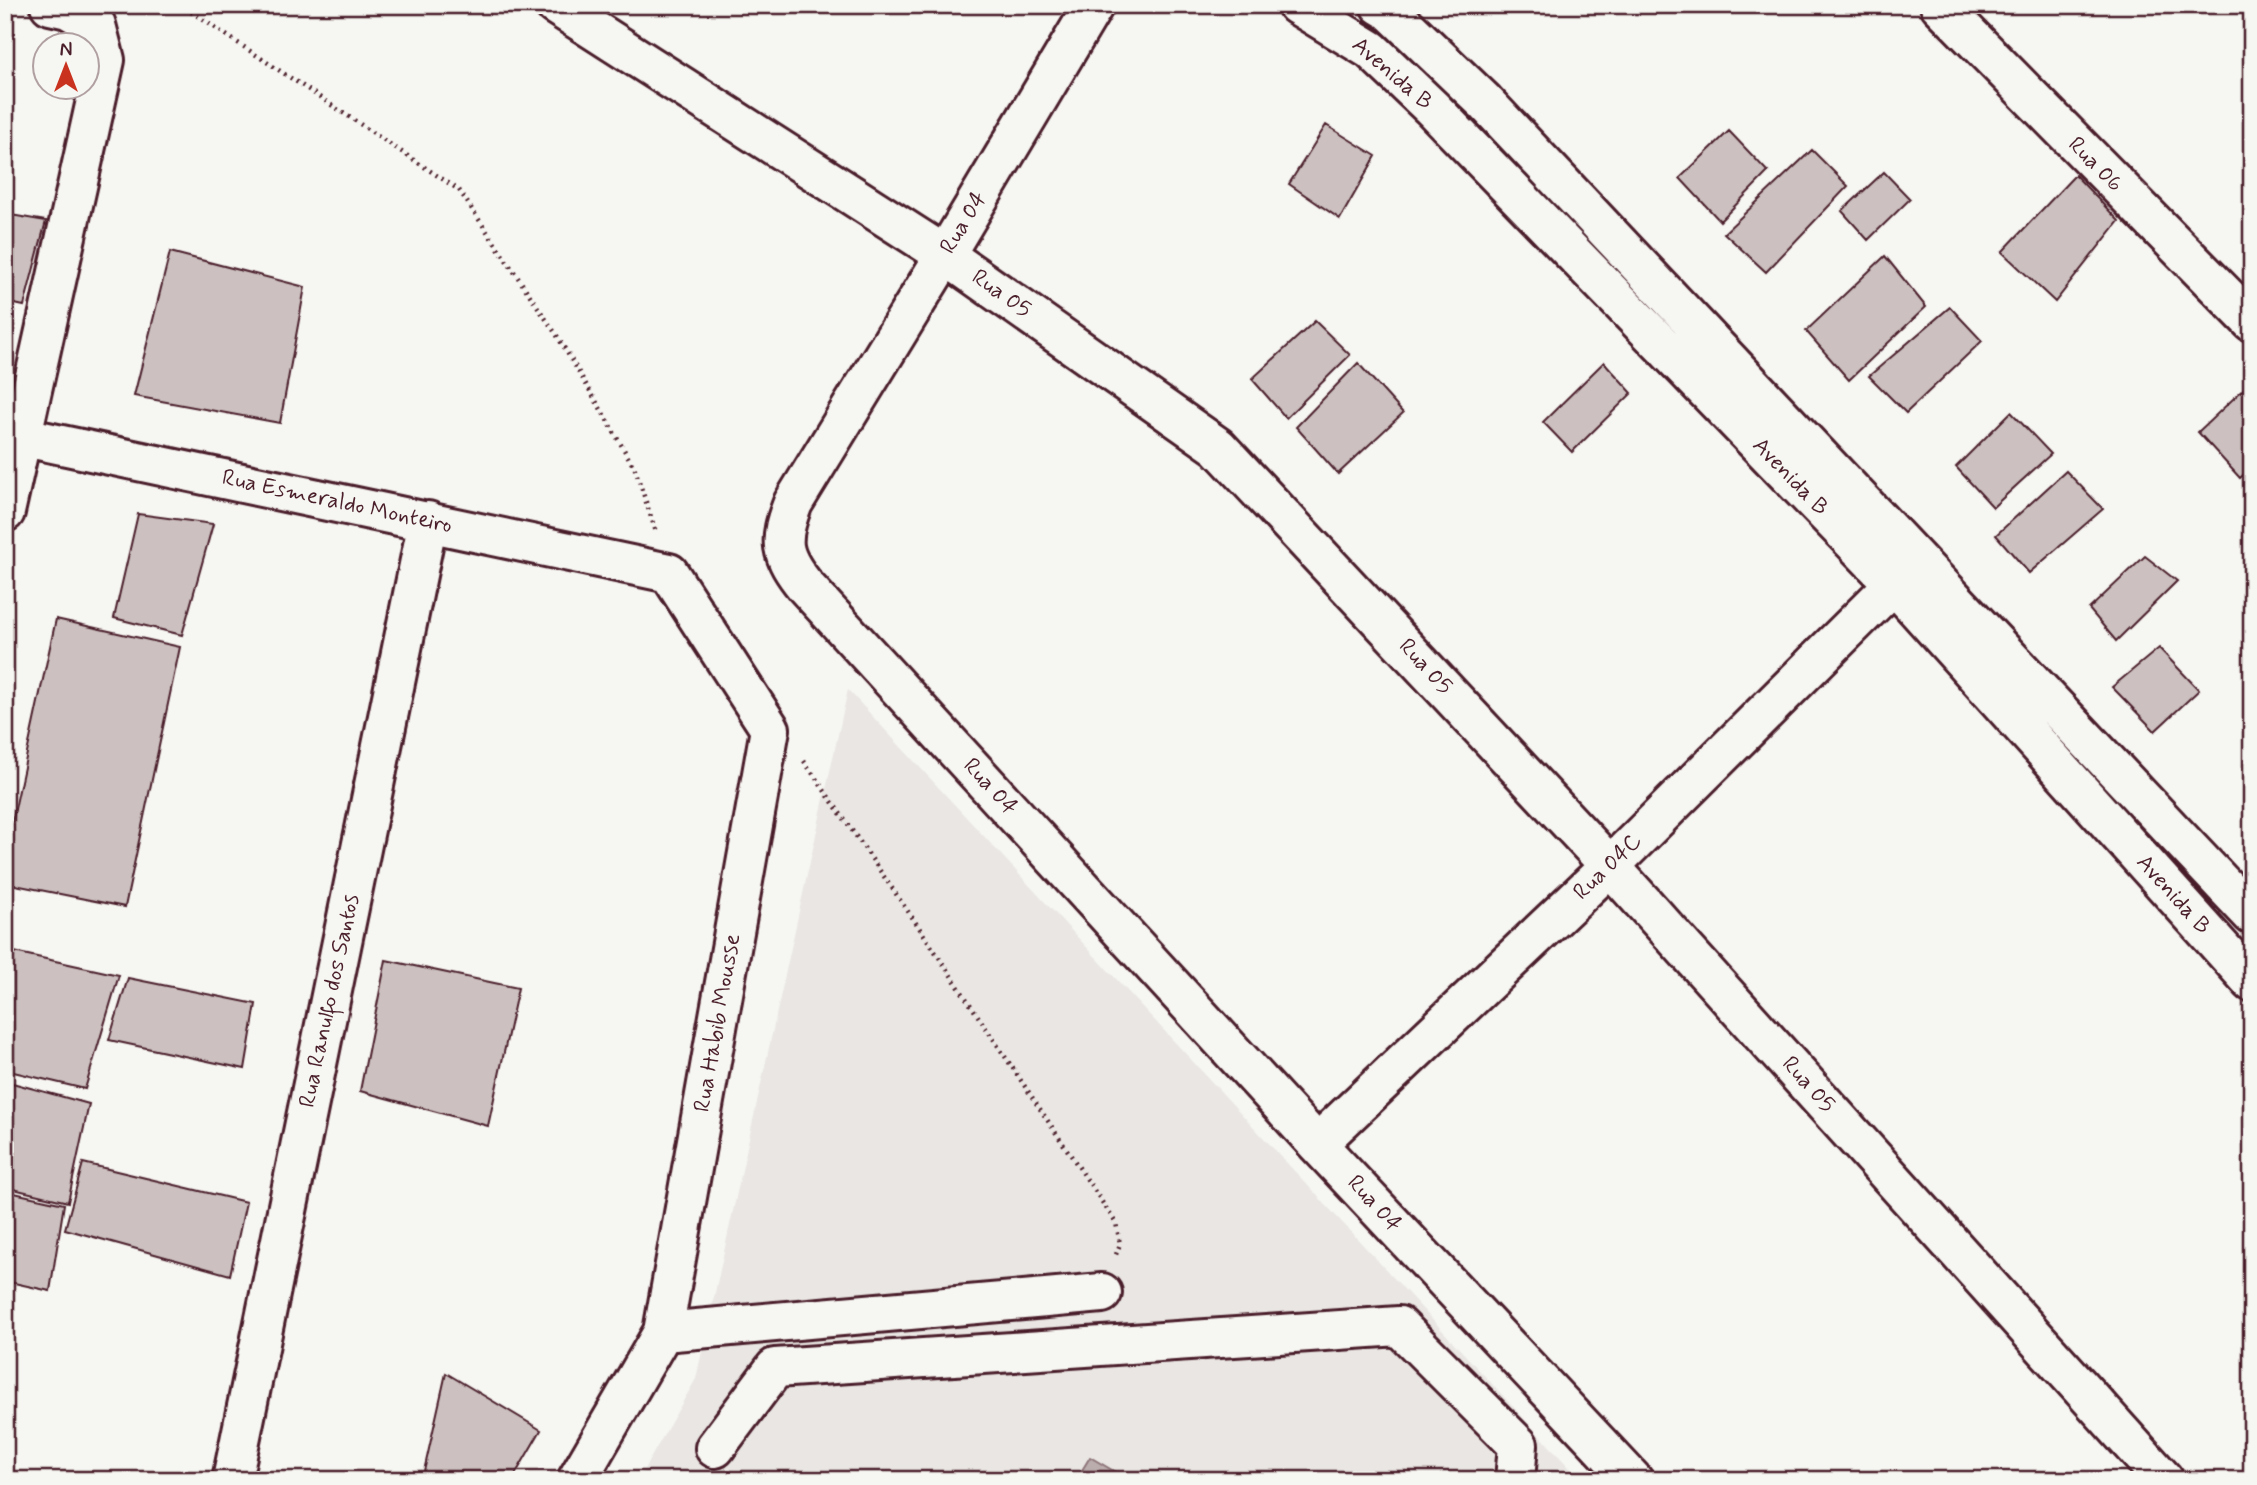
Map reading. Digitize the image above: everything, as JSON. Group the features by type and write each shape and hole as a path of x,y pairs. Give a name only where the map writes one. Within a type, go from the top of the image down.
{"street":[{"path":"5,512 13,434 105,60 96,25 68,9 50,5"},
{"name":"Rua 05","path":"555,5 945,255 1218,447 1611,866 2164,1480"},
{"name":"Rua 04","path":"1094,5 793,503 785,524 782,546 790,568 1317,1144 1633,1480"},
{"name":"Avenida B","path":"1297,5 1371,50 1441,118 1894,584 2252,982"},
{"name":"Rua 06","path":"1940,5 2252,322"},
{"path":"1371,50 1388,7"},
{"name":"Avenida B","path":"1388,7 1485,102 2252,915"},
{"name":"Rua Esmeraldo Monteiro","path":"13,434 669,573"},
{"name":"Rua Ranulfo dos Santos","path":"232,1480 428,522"},
{"path":"669,573 771,729"},
{"name":"Rua 04C","path":"1317,1144 1611,866 1894,584"},
{"name":"Rua Habib Mousse","path":"577,1480 663,1332 771,729"},
{"path":"663,1332 1102,1293"},
{"path":"715,1448 775,1368 1399,1326 1518,1445 1515,1480"}],"path":[{"path":"170,5 193,13 459,190 556,334 629,458 669,573"},
{"path":"771,729 805,762 1116,1223 1121,1244 1102,1293"}],"shaded area":[{"path":"848,690 1581,1480 638,1480 696,1379"},
{"path":"1090,1457 1129,1480 1076,1480"}],"building":[{"path":"1326,125 1376,156 1340,219 1289,184"},
{"path":"1729,131 1768,172 1720,221 1680,178"},
{"path":"1812,150 1848,186 1766,272 1724,233"},
{"path":"1884,172 1910,199 1868,240 1842,211"},
{"path":"2075,175 2119,221 2055,302 2002,252"},
{"path":"5,214 46,221 24,306 5,302"},
{"path":"170,252 305,287 280,423 134,396"},
{"path":"1885,256 1926,307 1849,380 1806,331"},
{"path":"1950,307 1982,341 1906,413 1869,376"},
{"path":"1315,321 1350,355 1286,418 1252,379"},
{"path":"1604,362 1632,393 1572,452 1543,422"},
{"path":"1358,363 1403,413 1338,474 1296,427"},
{"path":"2252,381 2252,467 2240,478 2198,432"},
{"path":"2011,412 2051,454 1993,507 1956,467"},
{"path":"2066,471 2103,509 2029,573 1996,535"},
{"path":"138,514 213,524 182,635 114,618"},
{"path":"2145,556 2177,581 2116,641 2089,609"},
{"path":"56,619 180,647 125,907 5,883 5,855"},
{"path":"2159,648 2199,690 2155,731 2112,687"},
{"path":"5,950 119,975 85,1089 5,1070"},
{"path":"386,960 518,988 488,1126 360,1091"},
{"path":"128,978 256,1004 245,1069 109,1040"},
{"path":"5,1081 89,1104 68,1202 5,1187"},
{"path":"83,1163 246,1202 230,1275 65,1229"},
{"path":"5,1191 64,1204 50,1291 5,1281"},
{"path":"446,1373 541,1430 512,1480 422,1480"}]}
